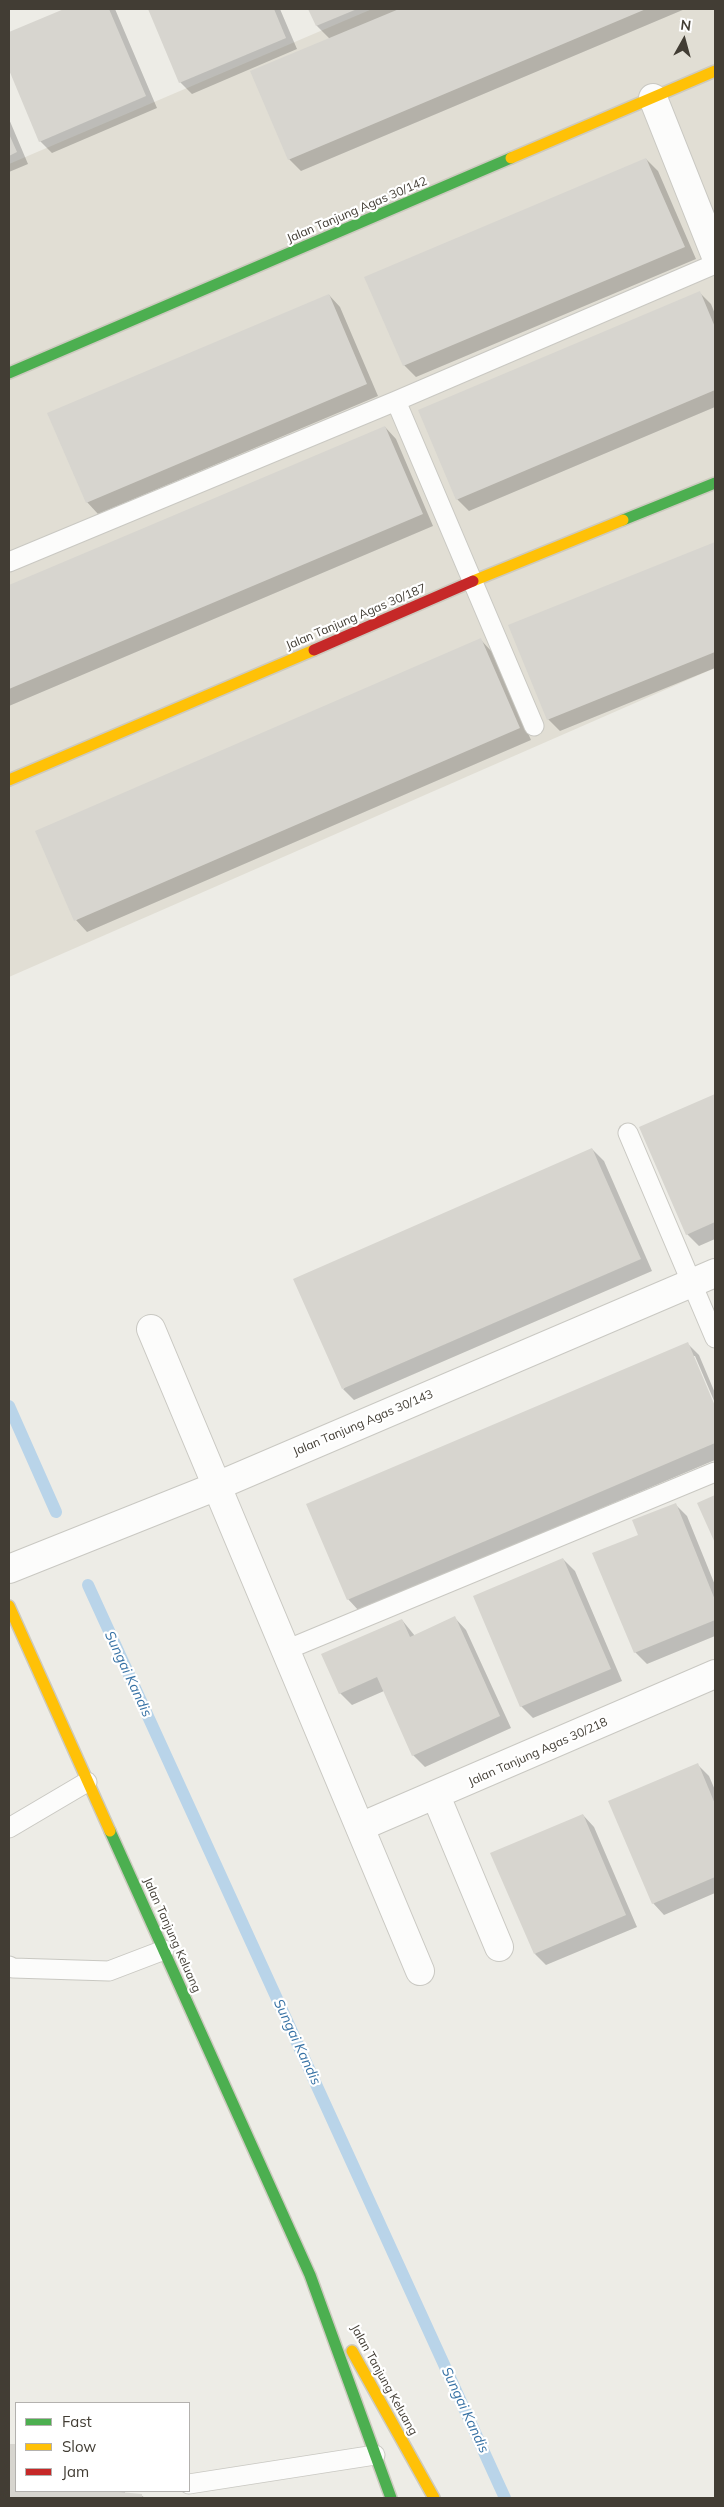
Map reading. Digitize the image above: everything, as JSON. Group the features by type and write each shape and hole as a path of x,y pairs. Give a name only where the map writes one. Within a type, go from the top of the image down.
{"street":[{"name":"Jalan Tanjung Agas 30/142","path":"9,373 715,71"},
{"path":"653,98 715,254"},
{"name":"Jalan Tanjung Agas 30/187","path":"9,780 472,582 715,483"},
{"name":"Jalan Tanjung Agas 30/143","path":"9,1569 217,1486 704,1278"},
{"path":"151,1329 420,1971"},
{"name":"Jalan Tanjung Keluang","path":"9,1606 310,2275 391,2498"},
{"name":"Jalan Tanjung Agas 30/218","path":"360,1827 436,1796 715,1674"},
{"path":"436,1796 499,1947"},
{"name":"Jalan Tanjung Keluang","path":"310,2275 434,2498"}],"lane":[{"path":"9,562 396,401 715,264"},
{"path":"396,401 534,726"},
{"path":"628,1133 704,1278 715,1338"},
{"path":"286,1650 715,1472"},
{"path":"9,1828 87,1782"},
{"path":"9,1966 14,1968 108,1971 164,1950"},
{"path":"190,2484 375,2455"}],"shaded area":[{"path":"372,9 715,9 715,668 9,977 9,164"}],"building":[{"path":"64,9 109,9 146,96 39,142 9,70 9,32"},
{"path":"148,9 274,9 286,38 179,83"},
{"path":"308,9 357,9 316,26"},
{"path":"399,9 646,9 288,160 250,71"},
{"path":"9,134 17,152 9,156"},
{"path":"646,158 685,247 403,366 364,277"},
{"path":"700,291 715,327 715,390 456,500 418,410"},
{"path":"329,294 367,384 86,503 47,413"},
{"path":"385,426 423,514 9,689 9,585"},
{"path":"715,542 715,652 547,720 508,625"},
{"path":"481,638 520,728 74,921 35,831"},
{"path":"715,1094 715,1222 686,1235 639,1127"},
{"path":"592,1148 641,1259 342,1389 293,1279"},
{"path":"688,1342 715,1406 715,1443 347,1600 306,1504"},
{"path":"715,1495 715,1543 697,1503"},
{"path":"676,1503 715,1600 715,1620 634,1653 592,1553 638,1535 632,1520"},
{"path":"563,1558 611,1669 520,1707 473,1596"},
{"path":"455,1616 500,1716 412,1756 377,1677 339,1694 321,1654 402,1619 410,1637"},
{"path":"698,1763 715,1804 715,1877 652,1904 608,1801"},
{"path":"583,1814 626,1915 534,1954 490,1853"},
{"path":"9,2444 15,2444 15,2492 119,2492 142,2494 142,2498 9,2498"}],"waterway":[{"name":"Sungai Kandis","path":"9,1406 56,1512"},
{"name":"Sungai Kandis","path":"88,1585 505,2498"}],"traffic: fast":[{"path":"9,373 511,158"},
{"path":"623,520 715,483"},
{"path":"110,1831 310,2275 391,2498"}],"traffic: slow":[{"path":"511,158 715,71"},
{"path":"473,581 623,520"},
{"path":"9,780 314,650"},
{"path":"9,1606 110,1831"},
{"path":"352,2351 434,2498"}],"traffic: jam":[{"path":"314,650 473,581"}]}
